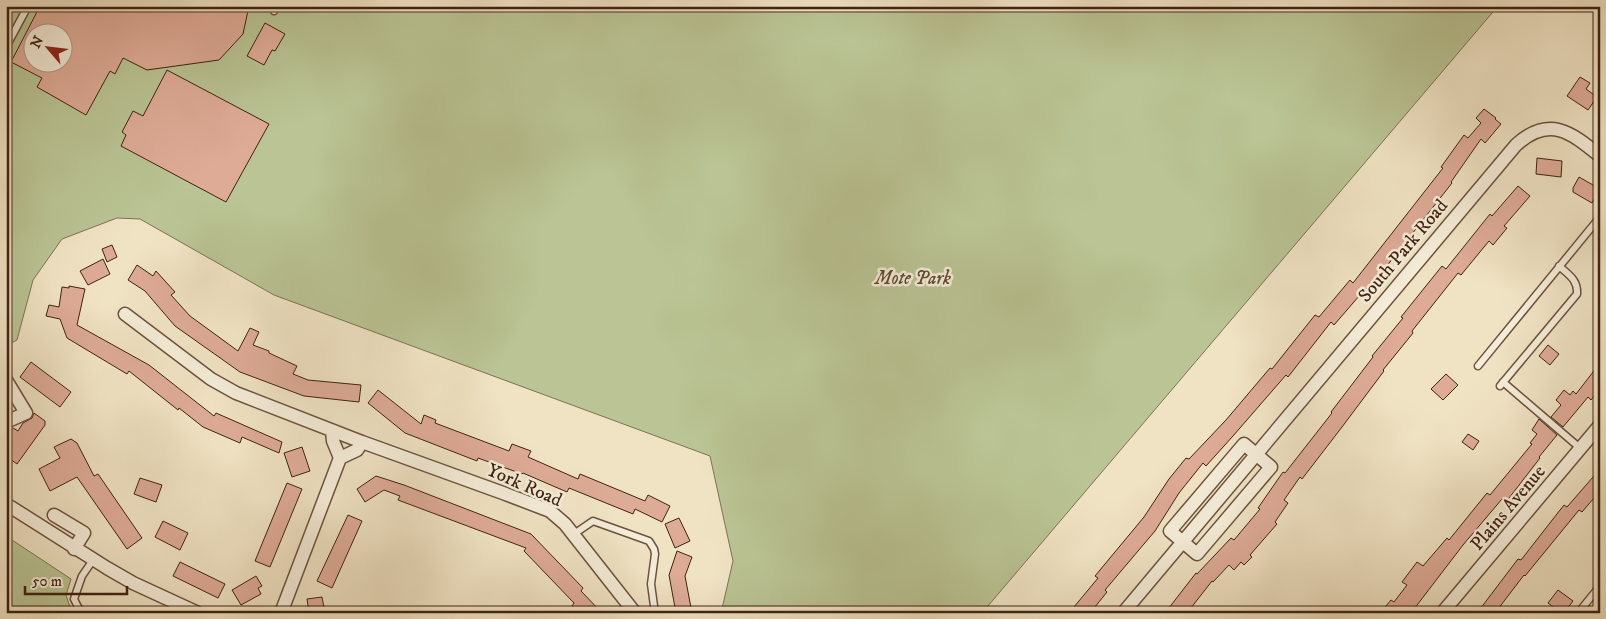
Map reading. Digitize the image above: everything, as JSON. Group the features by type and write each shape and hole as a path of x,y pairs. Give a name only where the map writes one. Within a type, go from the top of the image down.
{"street":[{"name":"South Park Road","path":"1123,613 1508,153 1524,138 1546,129 1564,131 1577,137 1600,156"},
{"name":"York Road","path":"125,314 211,379 250,400 540,507 558,517 574,534 635,613"},
{"path":"6,380 26,413 6,422"},
{"name":"Plains Avenue","path":"1442,613 1600,424"},
{"path":"280,613 340,458 332,431"},
{"path":"340,458 357,450 362,442"},
{"path":"1182,542 1197,554 1271,467 1256,454"},
{"path":"6,504 74,549 133,583 198,613"},
{"path":"54,515 84,534 74,549"}],"lane":[{"path":"6,47 28,6"},
{"path":"1478,366 1600,217"},
{"path":"1559,266 1574,278 1578,286 1577,294 1501,384 1580,448"},
{"path":"574,534 593,521 649,541 655,554 651,584 653,613"},
{"path":"81,613 74,599 82,576 93,560"},
{"path":"1578,613 1600,586"}],"green space":[{"name":"Mote Park","path":"6,6 1498,6 982,613 721,613 733,561 710,456 274,295 140,219 117,218 62,239 33,280 17,340 6,346"},
{"path":"6,536 71,579 66,595 72,613 6,613"}],"building":[{"path":"40,6 249,6 243,34 219,60 147,70 123,58 115,74 110,71 86,115 37,87 42,78 30,72 72,72 72,22 32,22"},
{"path":"265,23 285,34 275,51 272,50 264,65 247,56"},
{"path":"22,41 22,68 11,62"},
{"path":"167,70 269,124 226,202 121,146 126,135 122,132 133,111 143,116"},
{"path":"1580,77 1590,83 1586,89 1597,97 1588,110 1567,96"},
{"path":"1484,109 1501,124 1485,143 1481,139 1452,183 1368,290 1366,288 1334,325 1331,322 1288,377 1286,375 1206,466 1203,463 1179,493 1155,531 1105,590 1107,592 1090,613 1069,613 1098,578 1095,576 1144,517 1169,479 1186,458 1189,459 1226,420 1270,368 1272,369 1315,315 1319,317 1350,280 1353,283 1443,168 1441,167 1464,135 1468,138 1481,123 1476,118"},
{"path":"1537,158 1562,161 1561,177 1536,174"},
{"path":"1579,177 1600,189 1592,203 1573,192"},
{"path":"1518,186 1530,196 1504,226 1507,228 1493,245 1489,241 1461,275 1458,273 1412,331 1413,333 1383,370 1342,427 1302,479 1300,477 1284,500 1288,503 1275,522 1277,524 1250,555 1252,557 1244,565 1241,562 1234,570 1229,565 1212,581 1187,613 1165,613 1196,573 1231,538 1234,540 1260,509 1258,508 1283,472 1285,473 1332,413 1372,356 1403,318 1401,317 1442,266 1446,269 1490,214 1492,216"},
{"path":"112,245 117,257 107,262 102,249"},
{"path":"103,259 110,274 88,285 80,271"},
{"path":"137,265 153,276 156,271 175,292 171,295 190,316 238,351 250,328 259,332 253,345 297,366 293,374 308,380 361,385 359,402 304,396 240,372 175,326 145,291 128,280"},
{"path":"69,286 85,289 77,325 149,365 214,416 216,413 282,442 279,453 242,437 240,443 203,427 179,408 178,410 129,371 127,374 67,338 60,319 46,316 49,305 59,307 62,287 69,288"},
{"path":"1548,345 1559,354 1550,365 1539,356"},
{"path":"31,362 71,392 60,407 20,377"},
{"path":"1600,363 1600,389 1591,400 1588,397 1563,427 1551,417 1561,405 1556,400 1564,390 1570,395 1573,391 1576,394"},
{"path":"1446,374 1458,385 1443,400 1431,389"},
{"path":"378,390 421,424 424,415 436,420 435,423 509,451 512,444 531,451 528,457 578,479 580,474 645,501 648,495 670,506 662,522 635,509 633,514 569,488 567,492 523,473 478,458 477,461 405,433 368,403"},
{"path":"34,413 45,421 45,425 17,464 6,456 6,436 13,428 18,431 23,423 32,418"},
{"path":"1539,419 1557,435 1506,502 1502,499 1463,545 1411,613 1380,613 1391,600 1394,602 1407,585 1402,582 1417,562 1423,566 1447,538 1449,540 1487,493 1490,495 1532,444 1530,443 1537,434 1532,430"},
{"path":"1468,434 1479,441 1473,450 1462,442"},
{"path":"71,439 77,443 94,476 98,474 142,538 127,549 77,477 50,491 39,469 60,458 54,447"},
{"path":"302,447 310,471 292,477 284,453"},
{"path":"1600,469 1600,491 1582,512 1579,510 1524,575 1495,613 1477,613 1518,559 1521,560 1564,505 1567,507"},
{"path":"376,476 531,534 583,588 581,591 602,613 579,613 572,606 574,603 524,551 526,548 398,500 400,496 384,490 365,502 357,489"},
{"path":"140,478 162,485 156,502 134,494"},
{"path":"287,483 302,489 270,567 255,561"},
{"path":"348,515 362,521 332,588 317,581"},
{"path":"679,518 690,541 675,548 665,524"},
{"path":"163,521 188,533 180,550 155,537"},
{"path":"677,551 692,557 685,576 692,613 676,613 669,575"},
{"path":"180,562 225,584 218,598 173,576"},
{"path":"256,576 262,586 258,588 261,594 241,605 232,590"},
{"path":"1558,590 1573,601 1564,613 1561,613 1548,603"},
{"path":"322,597 325,613 309,613 307,599"}]}
